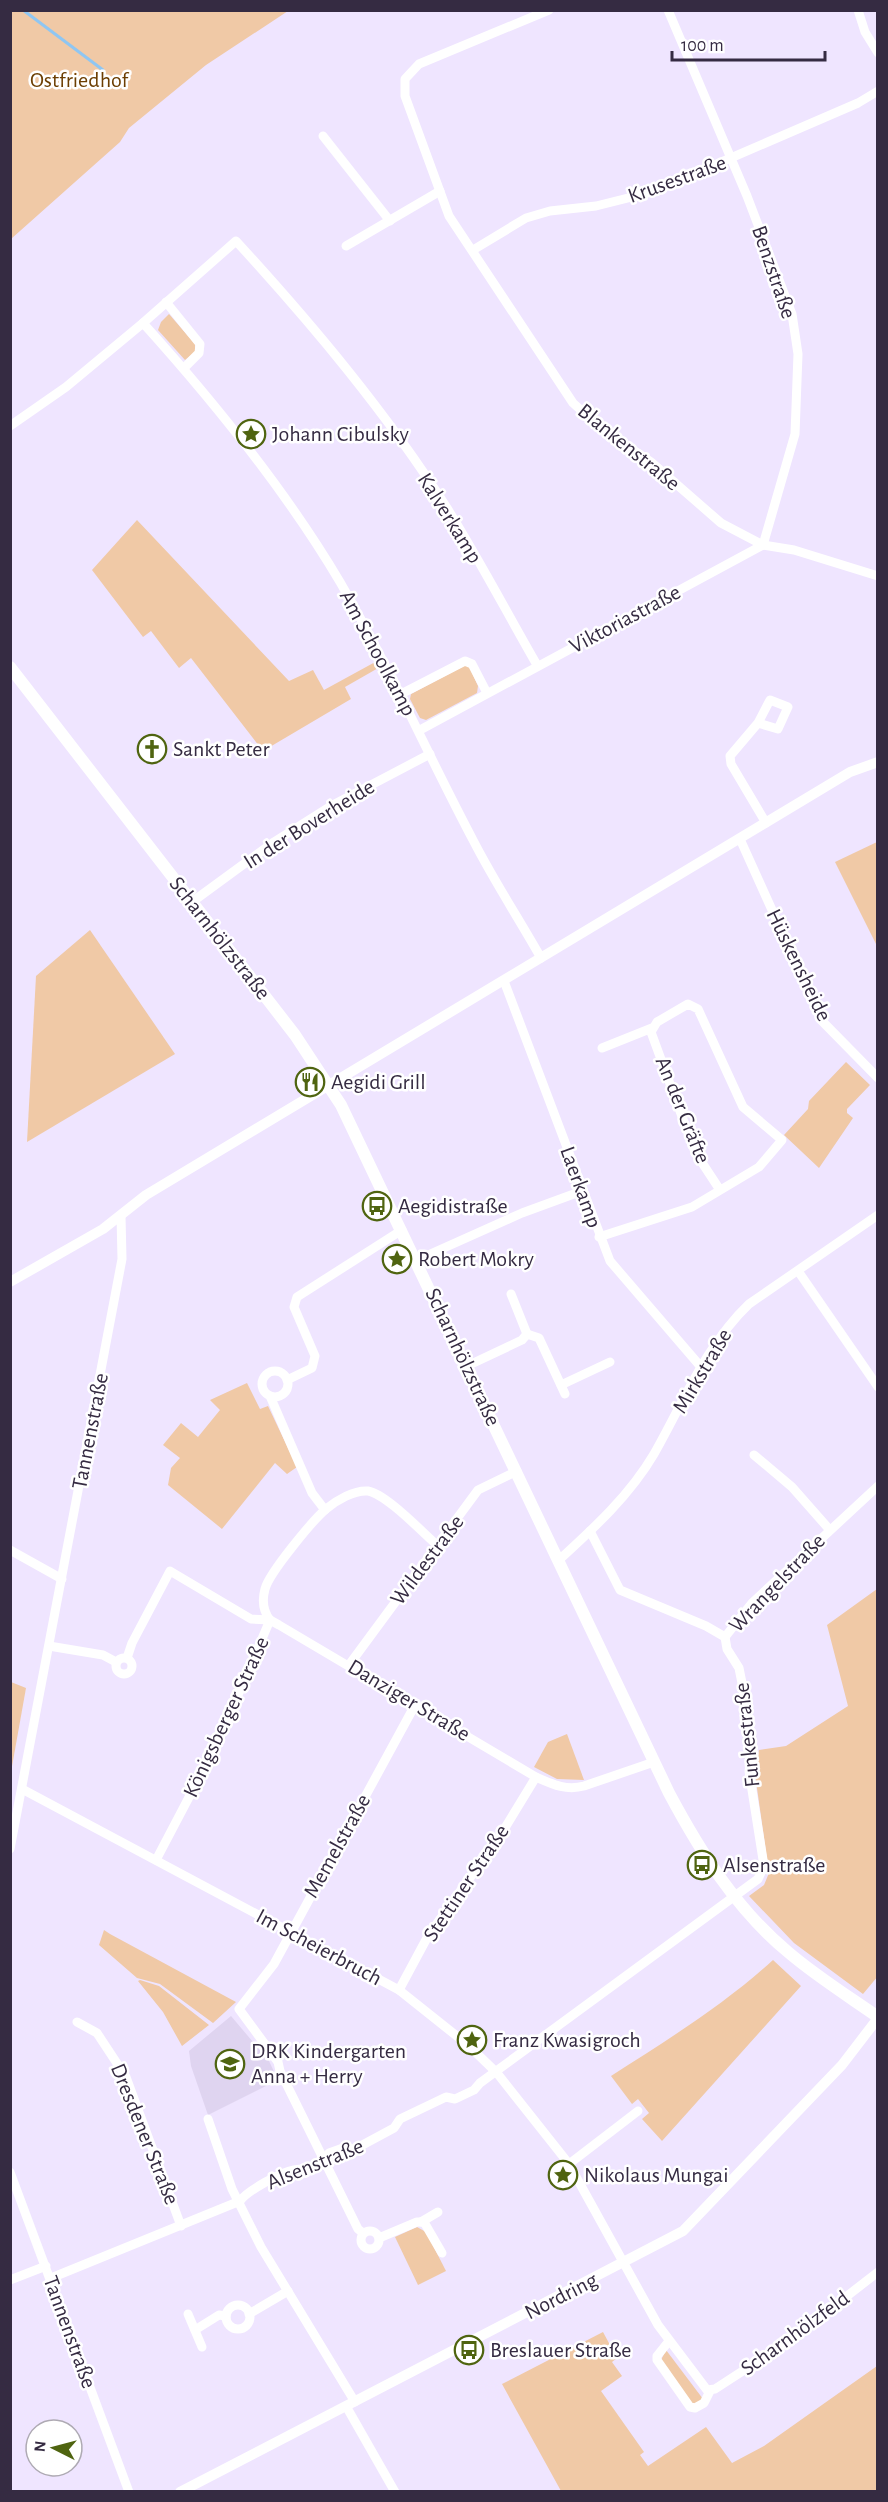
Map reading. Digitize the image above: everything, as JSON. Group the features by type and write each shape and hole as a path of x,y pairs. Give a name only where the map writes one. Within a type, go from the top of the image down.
{"main road":[{"name":"Scharnhölzstraße","path":"10,667 295,1035 328,1086 364,1149 681,1816 734,1897 788,1952 878,2018"}],"street":[{"name":"Blankenstraße","path":"549,10 418,64 405,78 405,96 449,216 573,403 603,429 651,462 721,523 763,545 794,550 878,576"},
{"name":"Benzstraße","path":"668,10 792,314 798,354 795,434 763,545"},
{"path":"858,10 865,32 878,53"},
{"name":"Krusestraße","path":"473,250 526,219 550,211 596,206 652,192 858,104 878,91"},
{"path":"323,136 390,220"},
{"path":"346,246 440,191"},
{"name":"Kalverkamp","path":"166,302 236,241 276,285 380,411 447,508 537,665"},
{"path":"10,426 66,387 166,302 200,344 199,353 184,368"},
{"name":"Am Schoolkamp","path":"143,323 184,368 279,489 340,581 420,730 474,842 542,958"},
{"name":"Viktoriastraße","path":"420,730 763,545"},
{"path":"401,694 465,661 472,664 487,693"},
{"path":"758,723 730,759 766,823"},
{"name":"In der Boverheide","path":"192,902 274,842 331,806 430,754"},
{"path":"10,1282 121,1216 146,1195 850,772 878,762"},
{"name":"Hüskensheide","path":"740,839 822,1021 878,1078"},
{"name":"Laerkamp","path":"504,981 610,1262 701,1367"},
{"name":"An der Gräfte","path":"599,1237 692,1207 759,1167 782,1140 743,1107 696,1007 684,1005 651,1028 602,1048"},
{"name":"An der Gräfte","path":"651,1028 695,1152 720,1190"},
{"path":"417,1260 522,1213 582,1191"},
{"name":"Mirkstraße","path":"559,1560 590,1531 642,1472 701,1367 735,1318 749,1304 878,1215"},
{"name":"Tannenstraße","path":"10,1849 122,1259 121,1216"},
{"path":"287,1380 312,1368 315,1356 294,1307 297,1297 402,1230"},
{"path":"798,1271 878,1388"},
{"path":"467,1366 522,1340 526,1334 526,1326 511,1294"},
{"path":"526,1334 539,1338 563,1389 610,1362"},
{"path":"287,1380 280,1373 266,1375 262,1384 270,1396 312,1493 325,1510"},
{"path":"270,1396 284,1393 287,1380"},
{"name":"Wrangelstraße","path":"754,1455 792,1487 829,1529"},
{"name":"Wildestraße","path":"349,1665 478,1490 518,1471"},
{"name":"Wrangelstraße","path":"725,1638 752,1603 829,1529 878,1486"},
{"name":"Königsberger Straße","path":"156,1860 218,1743 270,1620 263,1605 266,1585 325,1510 362,1491 377,1493 437,1545"},
{"path":"590,1531 620,1590 706,1626 725,1638"},
{"path":"10,1550 62,1579"},
{"name":"Danziger Straße","path":"127,1658 132,1643 170,1571 251,1619 270,1620 536,1777 556,1786 576,1788 654,1762"},
{"name":"Funkestraße","path":"725,1638 727,1650 740,1668 746,1703 753,1751 749,1771 764,1866 758,1879 734,1897"},
{"path":"50,1646 103,1655 116,1662 127,1658 132,1666 126,1673 117,1671 116,1662"},
{"name":"Memelstraße","path":"415,1705 274,1964 239,2009 278,2062 280,2071 324,2163 358,2229 363,2234 362,2244 367,2249 377,2246 379,2238 421,2222 438,2212"},
{"name":"Stettiner Straße","path":"399,1990 428,1936 500,1835 536,1777"},
{"name":"Im Scheierbruch","path":"22,1789 399,1990 437,2018 497,2073 570,2164 624,2264"},
{"name":"Alsenstraße","path":"51,2278 240,2201 250,2191 293,2170 308,2171 324,2163 329,2153 343,2148 355,2149 394,2128 400,2119 446,2097 455,2099 474,2090 480,2083 497,2073 734,1897"},
{"name":"Nordring","path":"180,2492 624,2264 683,2231 710,2206 842,2065 878,2018"},
{"name":"Dresdener Straße","path":"77,2022 97,2033 126,2077 181,2226"},
{"path":"570,2164 638,2111"},
{"path":"208,2119 232,2189 261,2247 350,2404 395,2492"},
{"name":"Tannenstraße","path":"10,2172 129,2492"},
{"path":"421,2222 426,2224 442,2253"},
{"path":"363,2234 374,2231 379,2238"},
{"path":"624,2264 669,2340 710,2391"},
{"path":"10,2280 46,2266"},
{"name":"Scharnhölzfeld","path":"669,2340 657,2356 657,2360 690,2407 695,2408 704,2403 710,2391 789,2340 878,2272"},
{"path":"249,2314 288,2291"},
{"path":"237,2305 245,2307 249,2314 249,2321 241,2328 230,2326 226,2316 229,2308 237,2305"},
{"path":"188,2314 202,2347"},
{"path":"195,2330 219,2315 226,2316"}],"shaded area":[{"name":"DRK Kindergarten Anna + Herry","path":"231,2016 269,2061 278,2080 208,2115 191,2066 189,2051"}],"green space":[{"name":"Ostfriedhof","path":"11,10 288,11 206,65 129,128 120,142 11,239"},
{"path":"169,314 195,344 195,352 185,360 158,330 161,322"},
{"path":"137,520 289,681 313,670 324,690 377,661 380,667 345,687 351,699 263,751 191,658 179,668 151,631 143,637 92,570"},
{"path":"464,666 469,666 478,686 477,693 426,720 420,718 410,699 411,694"},
{"path":"877,842 877,946 835,862"},
{"path":"90,930 175,1054 27,1142 36,976"},
{"path":"846,1062 870,1085 847,1109 847,1113 853,1118 819,1168 784,1135 808,1109 809,1101"},
{"path":"247,1383 260,1409 268,1406 297,1467 287,1474 275,1463 222,1529 168,1485 171,1468 180,1458 163,1445 181,1423 198,1437 220,1410 210,1400"},
{"path":"877,1589 878,1976 863,1994 794,1943 749,1896 764,1885 769,1873 755,1774 759,1750 786,1746 848,1706 827,1625"},
{"path":"10,1682 26,1688 11,1772"},
{"path":"567,1734 584,1780 557,1779 534,1767 548,1742"},
{"path":"104,1930 236,2002 213,2023 160,1984 137,1978 99,1945"},
{"path":"773,1960 801,1986 662,2141 642,2119 649,2113 638,2099 632,2104 611,2076 715,2007"},
{"path":"138,1981 159,1986 209,2025 182,2046 163,2012"},
{"path":"417,2227 426,2232 446,2271 418,2285 395,2237"},
{"path":"603,2332 617,2358 612,2362 622,2376 601,2391 644,2452 640,2455 648,2466 706,2427 732,2463 764,2446 877,2366 877,2491 561,2491 502,2384"},
{"path":"666,2350 703,2399 696,2405 692,2404 661,2360"}],"waterway":[{"path":"23,10 103,70"}],"place":[{"name":"Johann Cibulsky","path":"251,434"},
{"name":"Sankt Peter","path":"152,749"},
{"name":"Aegidi Grill","path":"310,1082"},
{"name":"Aegidistraße","path":"377,1206"},
{"name":"Robert Mokry","path":"397,1259"},
{"name":"Alsenstraße","path":"702,1865"},
{"name":"Franz Kwasigroch","path":"472,2040"},
{"name":"DRK Kindergarten Anna + Herry","path":"230,2064"},
{"name":"Nikolaus Mungai","path":"563,2175"},
{"name":"Breslauer Straße","path":"469,2350"}]}
